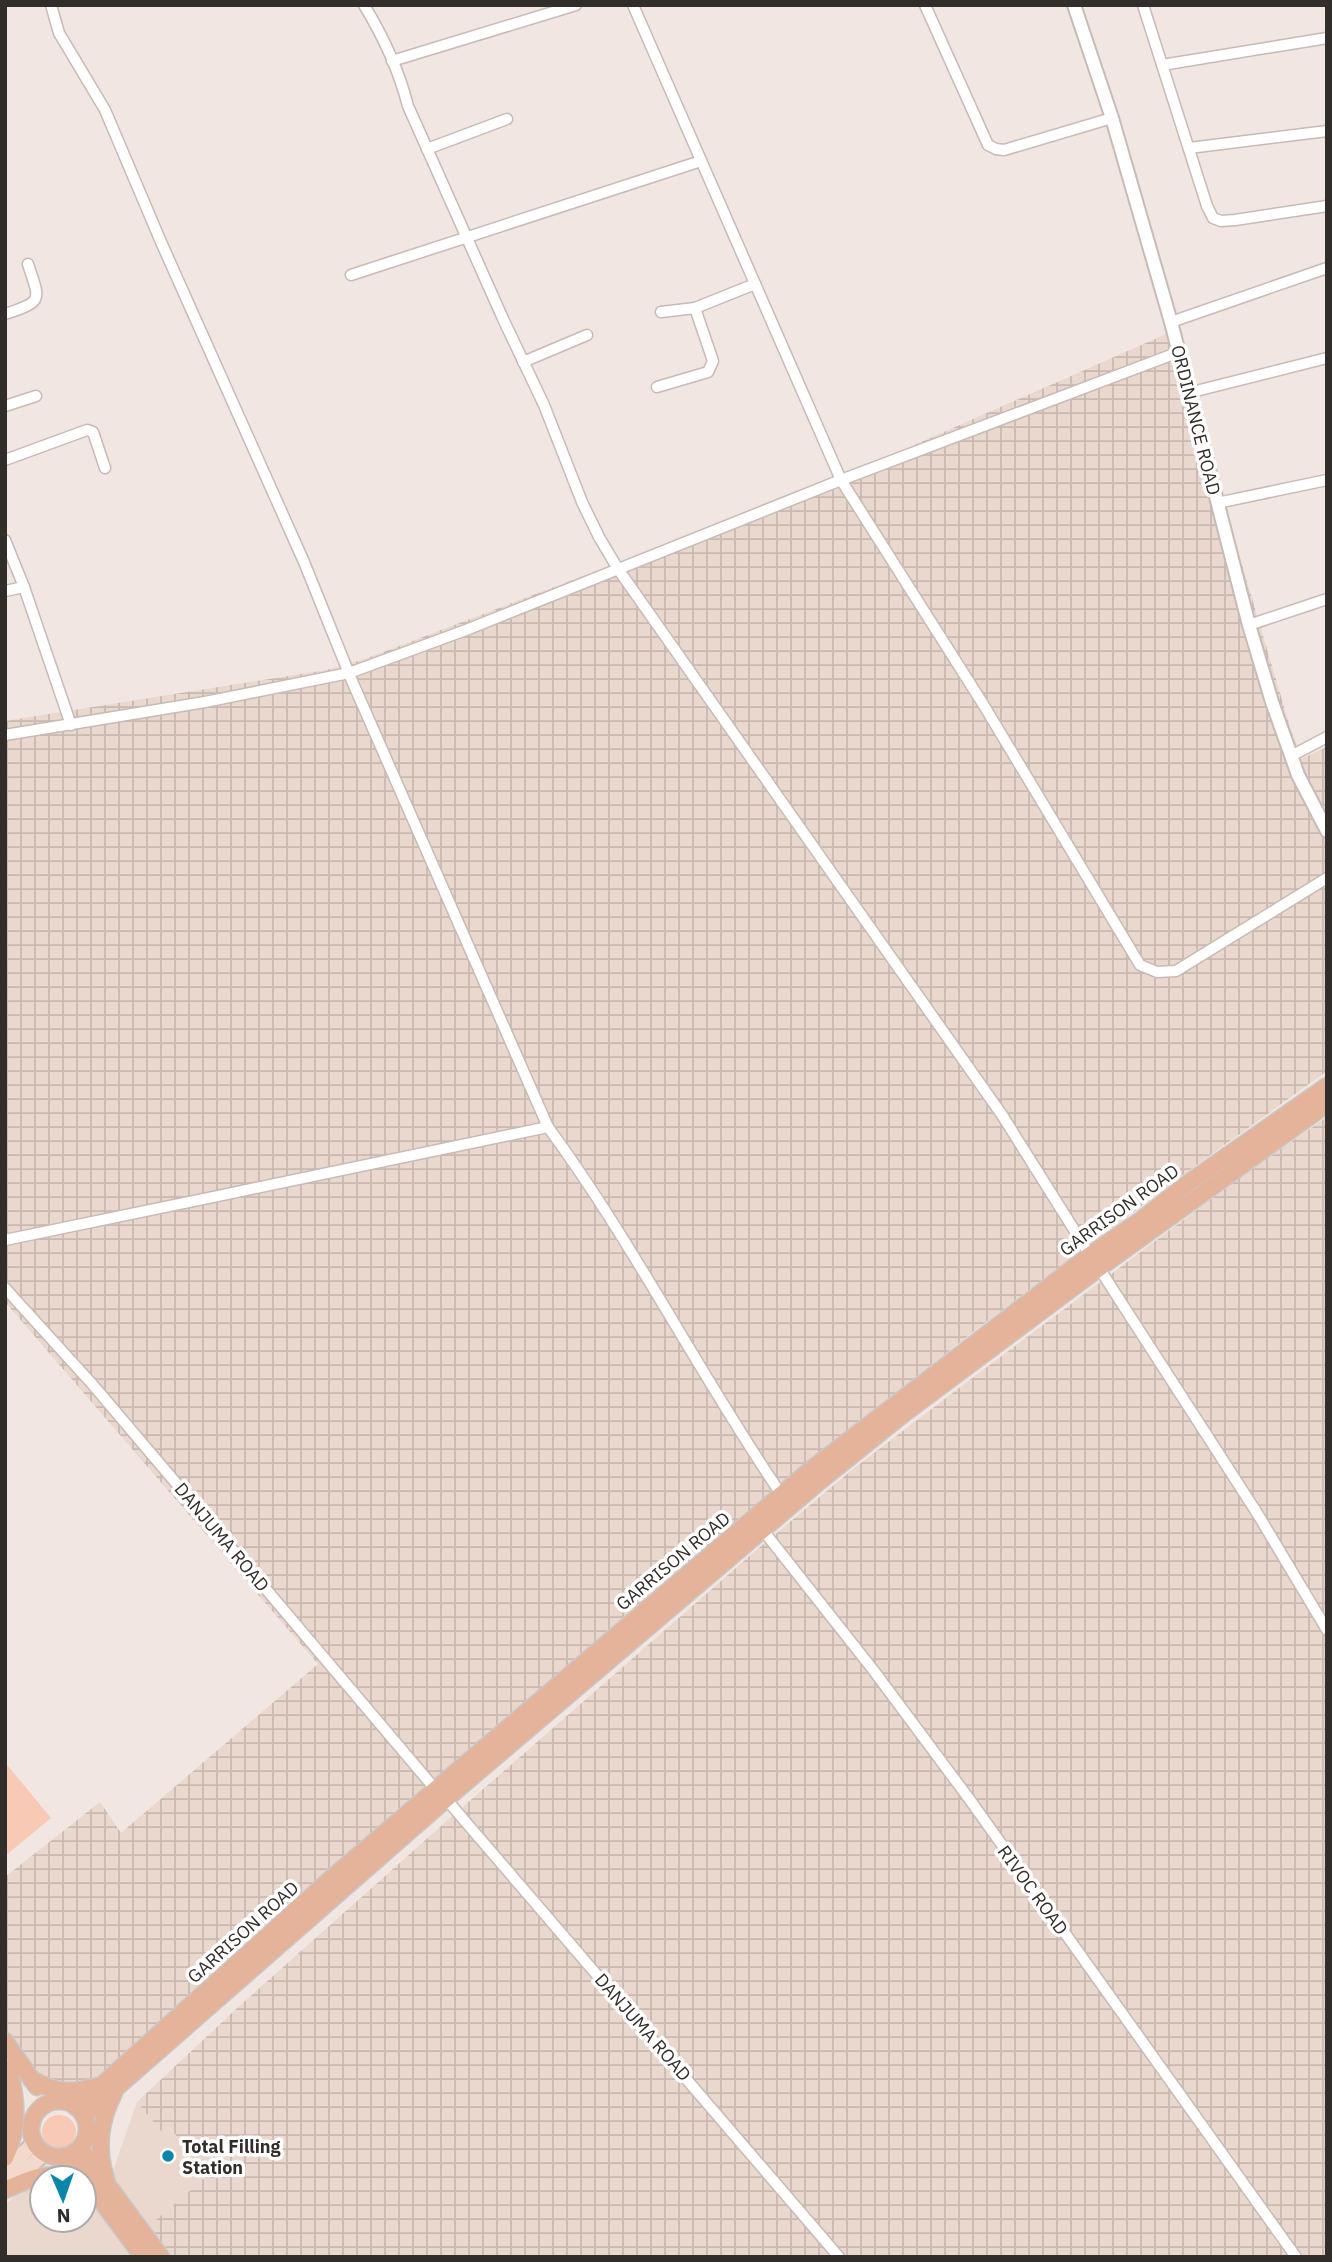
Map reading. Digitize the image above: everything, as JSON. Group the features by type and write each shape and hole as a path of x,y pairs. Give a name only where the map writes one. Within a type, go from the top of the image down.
{"main road":[{"name":"GARRISON ROAD","path":"441,1794 1141,1220 1187,1184 1327,1086"},
{"name":"GARRISON ROAD","path":"80,2111 781,1494 923,1382 1094,1261 1327,1104"},
{"path":"5,2040 31,2079 42,2107"},
{"path":"7,2066 42,2107"},
{"path":"5,2158 16,2119 15,2095 7,2066"},
{"path":"31,2079 52,2090 63,2091 110,2085 100,2138 98,2176"},
{"path":"64,2101 80,2111 87,2129 86,2137 74,2152 59,2157 39,2148 30,2128 42,2107 64,2101"},
{"path":"5,2171 39,2148"},
{"path":"5,2189 39,2148"},
{"path":"74,2152 81,2164"},
{"path":"5,2189 28,2180"},
{"path":"98,2190 161,2257"},
{"path":"98,2191 143,2257"}],"street":[{"path":"51,5 59,33 105,110 548,1127 649,1279 781,1494"},
{"path":"363,5 375,23 402,83 408,106 544,405 582,502 599,537 618,569 1002,1115 1257,1513 1327,1630"},
{"path":"392,61 576,5"},
{"path":"633,5 841,480 983,704 1140,965 1157,972 1176,971 1327,878"},
{"path":"925,5 988,145 1004,150 1112,118"},
{"name":"ORDINANCE ROAD","path":"1073,5 1112,118 1171,322 1249,625 1291,756 1327,831"},
{"path":"1143,5 1213,218 1221,221 1235,220 1327,206"},
{"path":"1162,65 1327,38"},
{"path":"427,149 507,119"},
{"path":"1189,148 1327,131"},
{"path":"351,275 701,161"},
{"path":"5,314 30,305 38,295 28,264"},
{"path":"1171,322 1327,268"},
{"path":"661,312 695,308 755,284"},
{"path":"657,387 708,372 713,366 695,308"},
{"path":"523,362 587,335"},
{"path":"5,735 205,702 349,673 466,631 841,480 1178,352"},
{"path":"1188,393 1327,358"},
{"path":"5,406 36,396"},
{"path":"5,460 87,429 93,432 105,468"},
{"path":"1217,503 1327,480"},
{"path":"5,540 72,725"},
{"path":"5,591 24,587"},
{"path":"1249,625 1327,599"},
{"path":"1291,756 1327,737"},
{"path":"5,1240 207,1197 357,1169 548,1127"},
{"name":"DANJUMA ROAD","path":"5,1288 93,1385 839,2257"},
{"name":"RIVOC ROAD","path":"762,1529 874,1671 964,1792 1296,2257"}],"shaded area":[{"path":"1173,331 1301,759 1327,747 1327,1071 978,1328 797,1471 262,1926 105,2073 94,2079 63,2086 46,2081 5,2029 5,1877 100,1802 121,1833 318,1664 5,1302 5,721 326,670 365,659 835,480"},
{"path":"1327,1117 1327,2257 172,2257 149,2226 222,2163 207,2146 193,2157 170,2128 161,2131 137,2102 235,2010 449,1819 853,1469 1246,1173"},
{"path":"8,1766 51,1818 5,1856 5,1768"},
{"path":"137,2102 161,2131 169,2128 193,2156 207,2145 222,2163 149,2226 114,2183 113,2171"},
{"path":"59,2115 71,2120 76,2132 71,2144 59,2149 47,2144 42,2132 47,2120"},
{"path":"27,2185 28,2234 98,2234 98,2211 133,2257 5,2257 5,2205"}],"place":[{"name":"Total Filling Station","path":"168,2156"}]}
